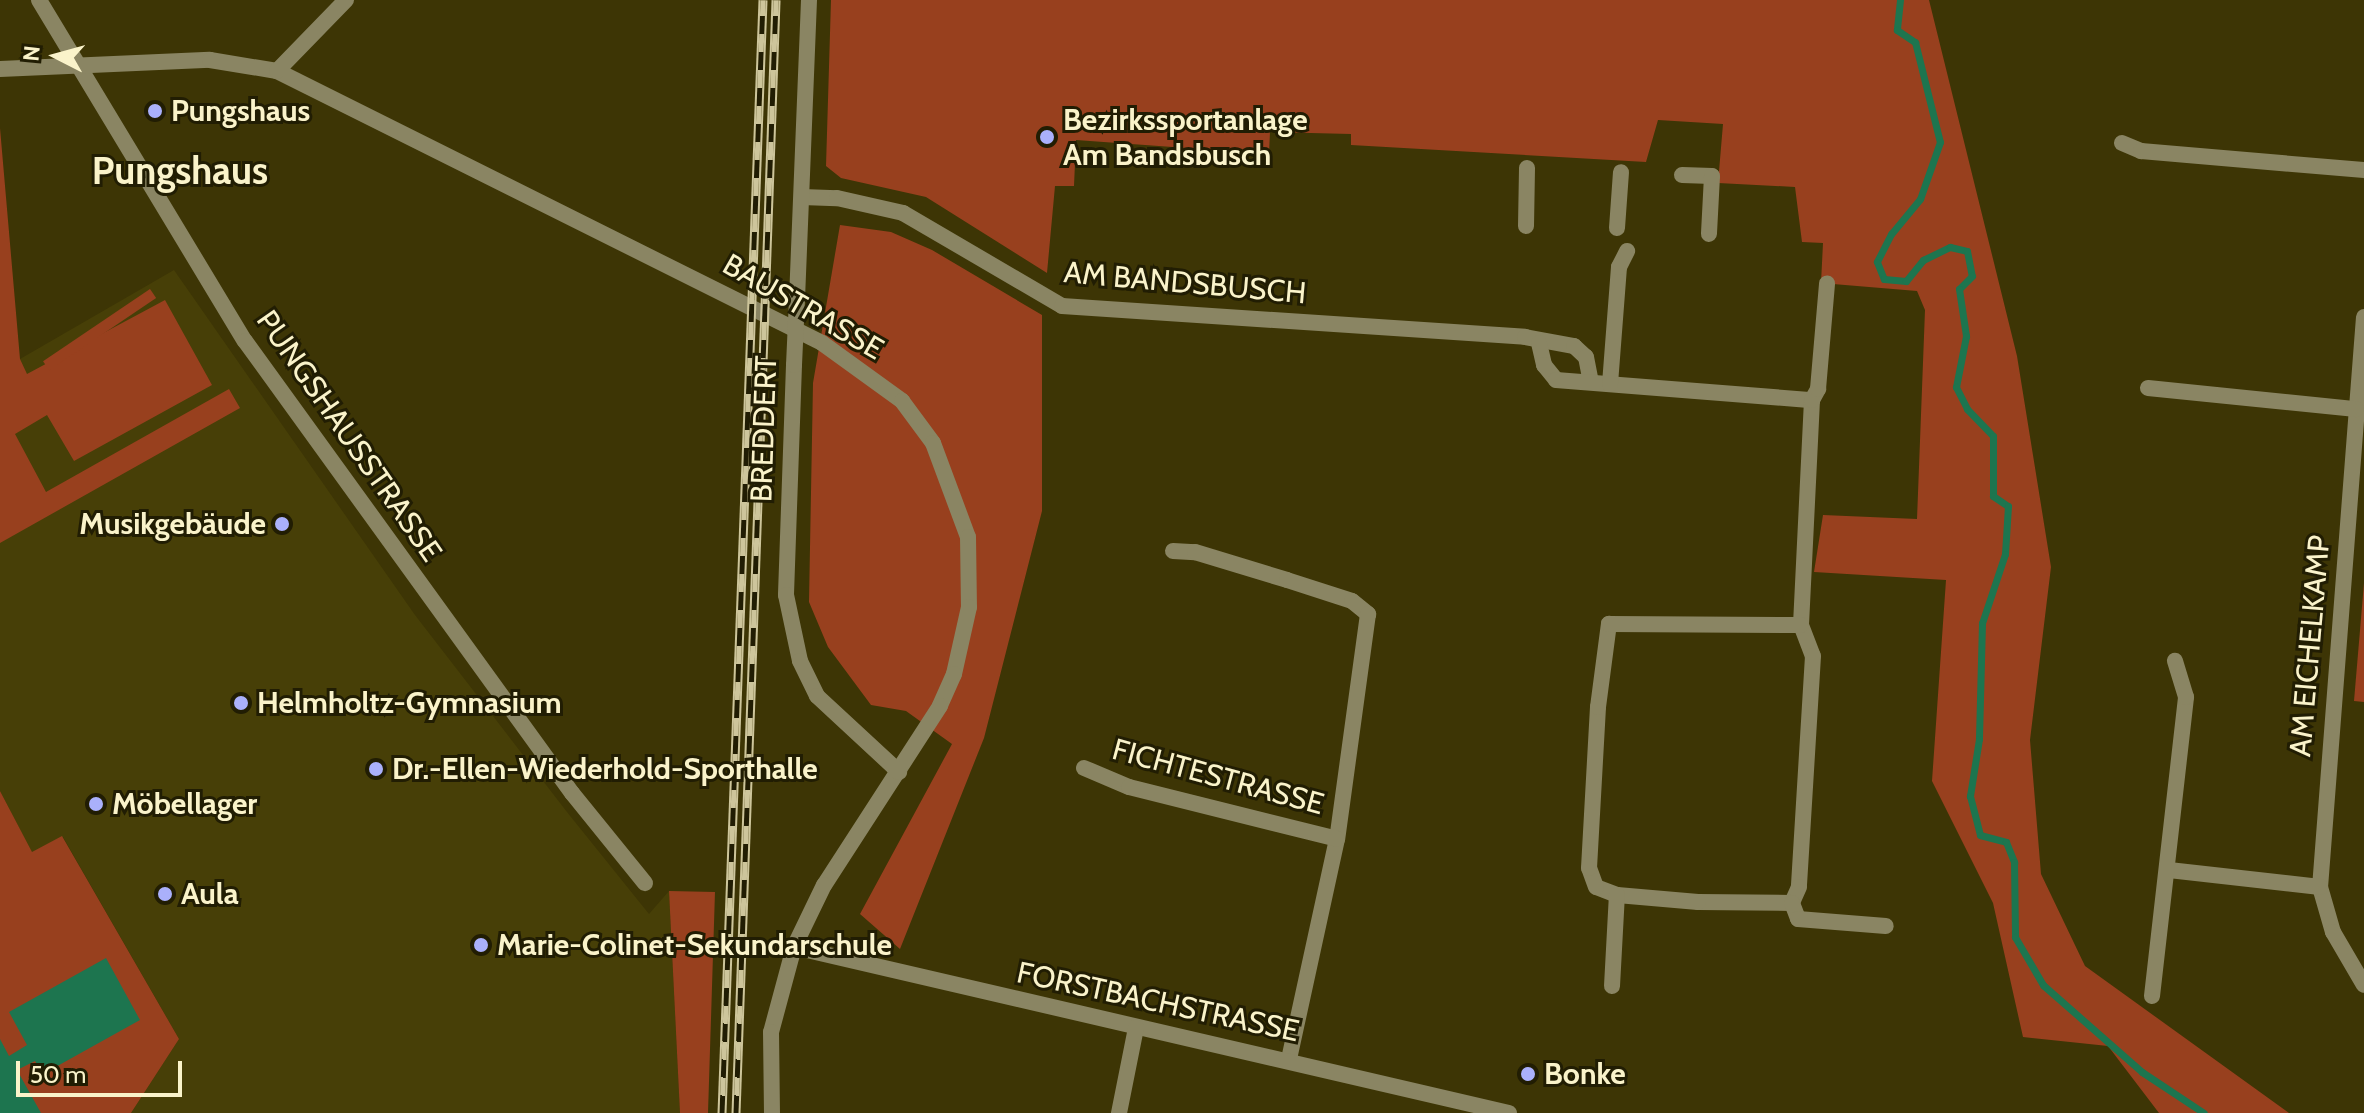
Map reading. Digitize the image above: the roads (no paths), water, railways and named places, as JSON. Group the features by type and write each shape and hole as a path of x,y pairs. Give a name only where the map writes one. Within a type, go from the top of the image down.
{"street":[{"name":"PUNGSHAUSSTRASSE","path":"39,0 245,341 572,793 645,883"},
{"path":"277,71 346,0"},
{"name":"BREDDERT","path":"809,0 786,595 800,661 817,696 899,772"},
{"name":"BAUSTRASSE","path":"0,69 78,63 210,60 277,71 713,285 822,343 902,401 933,443 953,486 968,537 969,607 954,674 899,772 824,885 794,947 771,1032 772,1113"},
{"path":"2122,143 2141,151 2364,170"},
{"path":"1526,226 1527,168"},
{"path":"1617,228 1621,172"},
{"path":"1682,175 1712,176 1709,234"},
{"name":"AM BANDSBUSCH","path":"802,197 837,198 903,213 1062,306 1525,337 1539,343 1574,346 1586,357 1591,382"},
{"path":"1610,384 1619,267 1627,251"},
{"path":"1827,283 1818,389 1812,400 1801,625 1813,656 1799,887 1792,903 1798,919 1886,926"},
{"name":"AM EICHELKAMP","path":"2364,317 2320,887 2333,932 2364,985"},
{"path":"1539,343 1544,365 1556,380 1812,400"},
{"path":"2148,388 2356,409"},
{"name":"FICHTESTRASSE","path":"1173,551 1195,552 1300,584 1352,601 1368,614 1337,839 1289,1059"},
{"path":"1792,903 1617,895 1596,887 1589,868 1598,707 1609,624 1801,625"},
{"path":"2152,996 2169,870 2186,697 2175,661"},
{"name":"FICHTESTRASSE","path":"1084,768 1129,787 1337,839"},
{"path":"2169,870 2320,887"},
{"path":"1612,986 1617,895"},
{"name":"FORSTBACHSTRASSE","path":"794,947 1136,1028 1289,1059 1509,1113"},
{"path":"1119,1113 1136,1028"}],"waterway":[{"path":"1900,0 1897,30 1915,42 1940,142 1920,199 1891,234 1877,262 1884,279 1906,281 1923,260 1950,247 1967,251 1972,276 1959,289 1966,336 1956,387 1967,409 1993,436 1993,496 2008,506 2005,554 1982,623 1979,739 1970,796 1980,835 2006,842 2014,862 2015,937 2043,985 2142,1072 2204,1113"}],"railway":[{"path":"722,1113 763,0"},
{"path":"736,1113 776,0"}],"place":[{"name":"Pungshaus","path":"155,111"},
{"name":"Bezirkssportanlage Am Bandsbusch","path":"1047,137"},
{"name":"Musikgebäude","path":"282,524"},
{"name":"Helmholtz-Gymnasium","path":"241,703"},
{"name":"Dr.-Ellen-Wiederhold-Sporthalle","path":"376,769"},
{"name":"Möbellager","path":"96,804"},
{"name":"Aula","path":"165,894"},
{"name":"Marie-Colinet-Sekundarschule","path":"481,945"},
{"name":"Bonke","path":"1528,1074"}],"district":[{"name":"Pungshaus","path":"180,171"}]}
